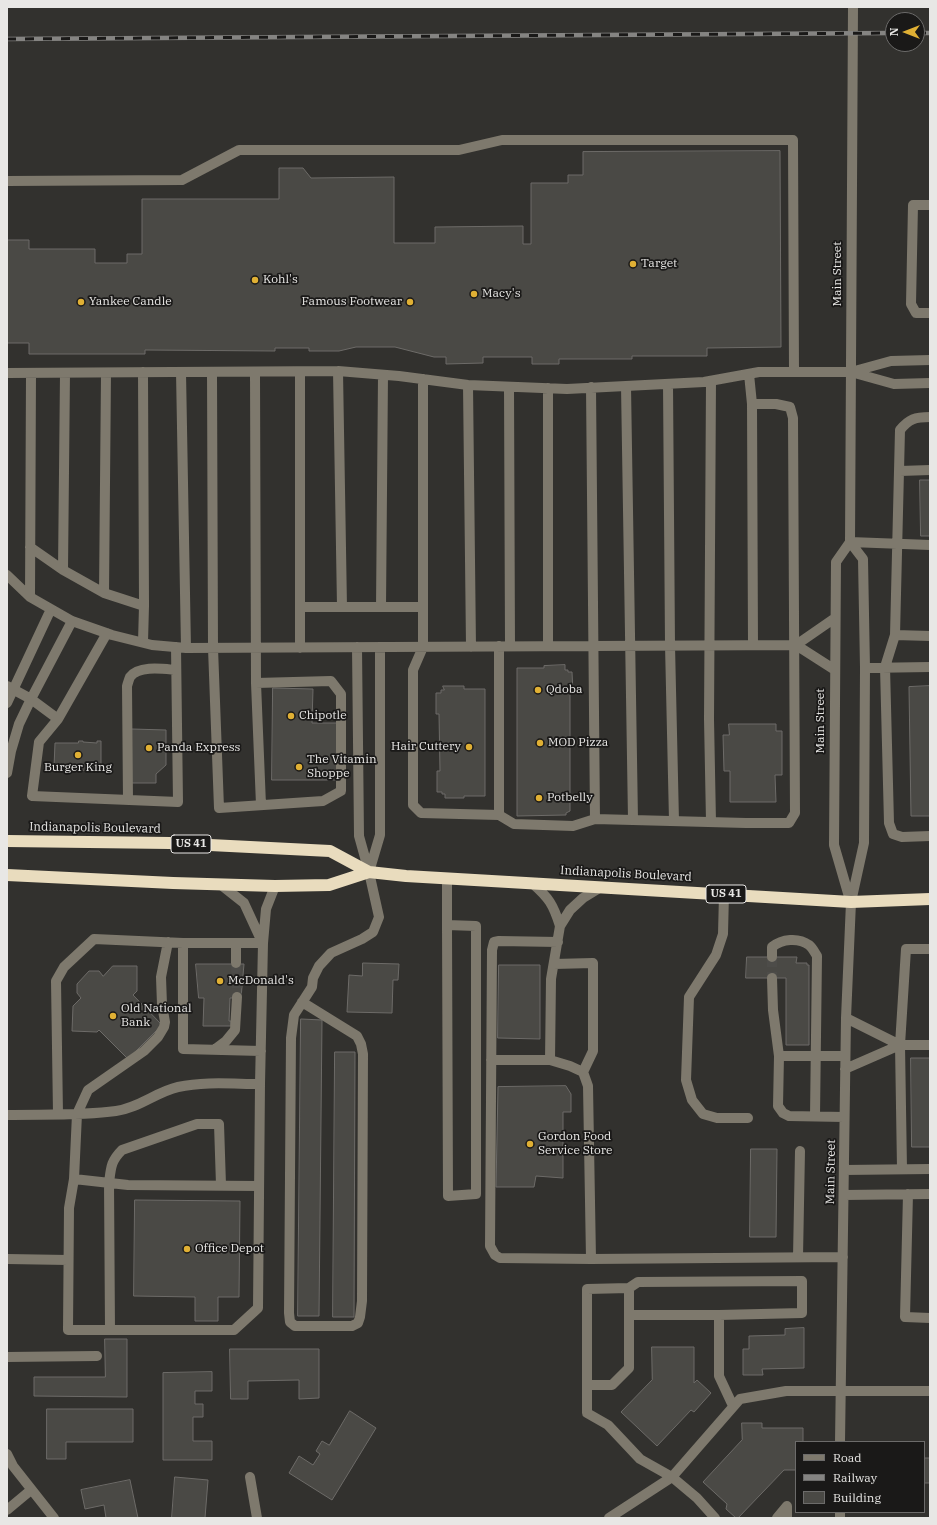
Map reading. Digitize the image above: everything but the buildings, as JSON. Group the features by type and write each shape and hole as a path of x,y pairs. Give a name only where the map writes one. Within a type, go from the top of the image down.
{"highway":[{"name":"Indianapolis Boulevard","path":"7,841 170,843 330,850 369,872"},
{"name":"Indianapolis Boulevard","path":"7,875 276,886 329,885 369,872 851,902 930,899"}],"street":[{"name":"Main Street","path":"851,902 834,845 836,562 850,542 853,7"},
{"path":"7,180 182,180 239,150 459,150 502,140 792,140 794,372"},
{"path":"930,205 913,205 911,304 916,313 930,313"},
{"path":"7,373 338,372 423,379 468,386 548,388 626,386 711,381 759,372 851,372 891,361 930,360"},
{"path":"104,593 106,372"},
{"path":"143,372 143,642"},
{"path":"107,633 58,719 39,742 32,796 178,802 176,670 181,648 181,372"},
{"path":"212,372 213,648 219,808 323,801 341,790 341,694 331,681 256,683"},
{"path":"255,372 256,683 261,805"},
{"path":"300,372 300,648"},
{"path":"338,372 342,607"},
{"path":"851,372 894,384 930,384"},
{"path":"30,597 31,373"},
{"path":"63,570 65,373"},
{"path":"749,374 752,404 753,645"},
{"path":"381,607 383,375"},
{"path":"423,379 423,647 413,670 413,804 421,813 499,815 514,824 573,826 595,819 789,823 795,813 796,644 794,418 790,407 776,404 752,404"},
{"path":"711,381 709,719 711,822"},
{"path":"668,384 670,645 674,821"},
{"path":"468,386 471,647"},
{"path":"626,386 633,820"},
{"path":"509,387 510,646"},
{"path":"591,387 595,819"},
{"path":"548,388 548,646"},
{"path":"930,417 921,417 908,421 900,430 894,635 886,668 889,823 893,834 902,837 930,836"},
{"path":"900,471 930,470"},
{"name":"Main Street","path":"840,1441 846,1018 851,902 864,843 865,668 863,559 850,542"},
{"path":"850,542 930,545"},
{"path":"30,546 63,570 104,593 144,606"},
{"path":"7,575 30,597 72,621 107,633 143,642 181,648 796,644 835,618"},
{"path":"300,607 423,607"},
{"path":"7,703 10,688 51,609"},
{"path":"7,773 11,751 19,724 72,621"},
{"path":"894,635 930,636"},
{"path":"796,644 835,670"},
{"path":"499,646 499,815"},
{"path":"302,1002 357,1036 361,1044 363,1054 362,1300 358,1323 352,1326 295,1326 290,1322 289,1305 291,1038 294,1015 302,1002 312,986 313,978 319,966 331,953 362,939 373,932 379,917 359,836 357,647"},
{"path":"369,872 380,835 380,647"},
{"path":"865,668 930,667"},
{"path":"128,800 127,686 130,677 138,671 150,668 176,670"},
{"path":"10,688 31,699 58,719"},
{"path":"447,878 447,925 448,1196 476,1194 476,926 447,925"},
{"path":"532,883 545,894 554,908 560,926"},
{"path":"220,884 244,903 263,944"},
{"path":"168,942 161,977 162,1005 165,1022 164,1027 158,1037 144,1051 88,1090 78,1114 74,1179 69,1208 68,1330 234,1330 258,1308 263,944 266,909 276,886"},
{"path":"550,1060 551,979 560,926 570,910 583,898 601,887"},
{"path":"724,894 723,934 716,954 689,996 686,1080 692,1100 703,1114 717,1118 748,1118"},
{"path":"58,1114 56,981 64,967 94,939 182,943 263,944"},
{"path":"772,957 772,947 779,942 794,940 810,946 817,956 815,1116"},
{"path":"558,942 499,941 494,942 492,950 490,1246 495,1254 500,1258 591,1259 843,1257"},
{"path":"182,943 182,1049 261,1051"},
{"path":"236,943 236,963"},
{"path":"902,1169 900,1045 906,949 930,949"},
{"path":"554,964 593,963 593,1051 583,1072 588,1086 591,1259"},
{"path":"772,978 773,1010 779,1056 778,1106 782,1113 789,1116 844,1117"},
{"path":"214,1050 226,1041 235,1030 237,997"},
{"path":"846,1018 900,1045"},
{"path":"845,1069 900,1045 930,1045"},
{"path":"779,1056 845,1056"},
{"path":"491,1060 550,1060 583,1072"},
{"path":"7,1115 78,1114 118,1111 141,1103 158,1093 179,1087 211,1084 260,1084"},
{"path":"110,1330 109,1183 111,1166 114,1159 122,1150 197,1124 219,1124 221,1185"},
{"path":"798,1257 800,1151"},
{"path":"844,1170 930,1169"},
{"path":"74,1179 128,1185 259,1186"},
{"path":"908,1194 905,1317 930,1318"},
{"path":"844,1195 930,1194"},
{"path":"7,1259 68,1260"},
{"path":"630,1315 802,1313 802,1281 638,1282 630,1288 587,1289 587,1413 608,1425 640,1459 672,1478 697,1498 715,1518"},
{"path":"587,1385 612,1385 629,1368 630,1288"},
{"path":"719,1314 719,1376 733,1406"},
{"path":"7,1357 97,1356"},
{"path":"609,1518 672,1478 740,1399 786,1391 930,1392"},
{"path":"7,1454 12,1466 54,1518"},
{"path":"250,1477 257,1518"},
{"path":"7,1510 31,1490"},
{"path":"777,1518 787,1506 787,1518"}],"tunnel":[{"path":"772,957 772,978"},
{"path":"236,963 237,997"}],"railway":[{"path":"7,39 885,33"},
{"path":"925,33 930,33"}],"place":[{"name":"Target","path":"633,264"},
{"name":"Kohl's","path":"255,280"},
{"name":"Macy's","path":"474,294"},
{"name":"Yankee Candle","path":"81,302"},
{"name":"Famous Footwear","path":"410,302"},
{"name":"Qdoba","path":"538,690"},
{"name":"Chipotle","path":"291,716"},
{"name":"MOD Pizza","path":"540,743"},
{"name":"Hair Cuttery","path":"469,747"},
{"name":"Panda Express","path":"149,748"},
{"name":"Burger King","path":"78,755"},
{"name":"The Vitamin Shoppe","path":"299,767"},
{"name":"Potbelly","path":"539,798"},
{"name":"McDonald's","path":"220,981"},
{"name":"Old National Bank","path":"113,1016"},
{"name":"Gordon Food Service Store","path":"530,1144"},
{"name":"Office Depot","path":"187,1249"}]}
